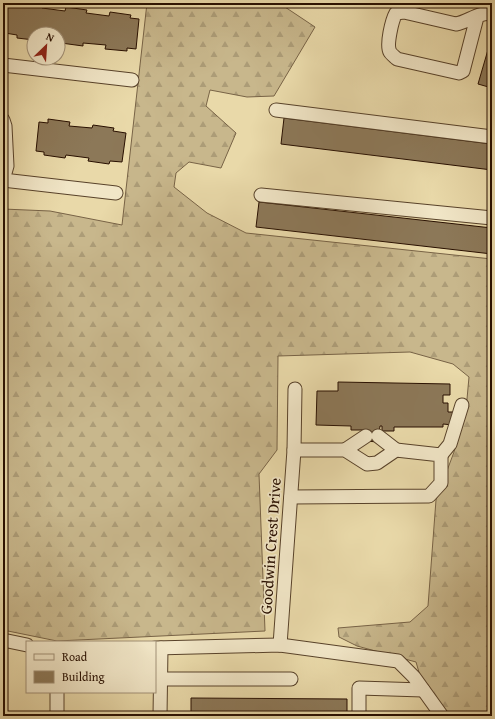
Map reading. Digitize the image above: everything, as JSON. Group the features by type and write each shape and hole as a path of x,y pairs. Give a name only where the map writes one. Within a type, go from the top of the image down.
{"street":[{"path":"477,16 464,71 460,73 397,59 390,52 388,47 393,19 396,14 404,12 456,24 464,23 477,16 492,14"},
{"path":"3,65 132,80"},
{"path":"276,110 492,137"},
{"path":"3,120 5,126 7,166 3,180 116,193"},
{"path":"261,195 492,218"},
{"name":"Goodwin Crest Drive","path":"280,645 294,450 295,389"},
{"path":"290,497 429,496 441,483 441,455 450,444 462,405"},
{"path":"294,450 345,450 372,436 396,450 441,455"},
{"path":"345,450 366,464 377,463 396,450"},
{"path":"3,640 26,644"},
{"path":"160,716 158,648 280,645 398,661 414,677 442,716"},
{"path":"160,679 291,679"},
{"path":"359,716 359,688 423,690"},
{"path":"57,693 57,716"}],"green space":[{"path":"147,3 279,3 315,27 274,96 247,97 210,90 206,106 236,133 221,168 189,162 176,173 174,187 207,213 246,233 492,259 492,716 449,716 423,686 416,662 357,646 339,637 338,628 410,622 428,606 436,500 454,452 467,399 469,377 453,364 410,352 278,356 277,450 259,474 265,631 57,641 3,630 3,209 50,211 122,225"}],"building":[{"path":"21,3 42,4 42,8 65,11 66,7 87,10 86,13 109,16 110,12 131,15 130,18 139,19 136,49 127,48 127,51 105,49 106,45 83,43 83,46 66,44 66,26 26,26 26,39 17,38 17,35 5,33 8,4 21,5"},
{"path":"492,36 492,88 478,84"},
{"path":"284,118 492,144 492,170 281,144"},
{"path":"48,119 70,122 69,126 92,128 93,125 114,128 113,131 126,133 122,162 110,161 109,164 88,161 89,158 66,155 65,158 44,155 44,152 36,151 39,122 48,123"},
{"path":"259,202 492,228 492,254 256,227"},
{"path":"338,382 450,384 450,395 443,395 443,403 448,403 448,412 453,412 453,425 443,424 443,427 394,427 394,431 382,431 382,426 380,426 378,442 366,441 365,430 351,430 351,426 316,425 317,391 338,391"},
{"path":"191,698 347,699 347,716 191,716"}]}
